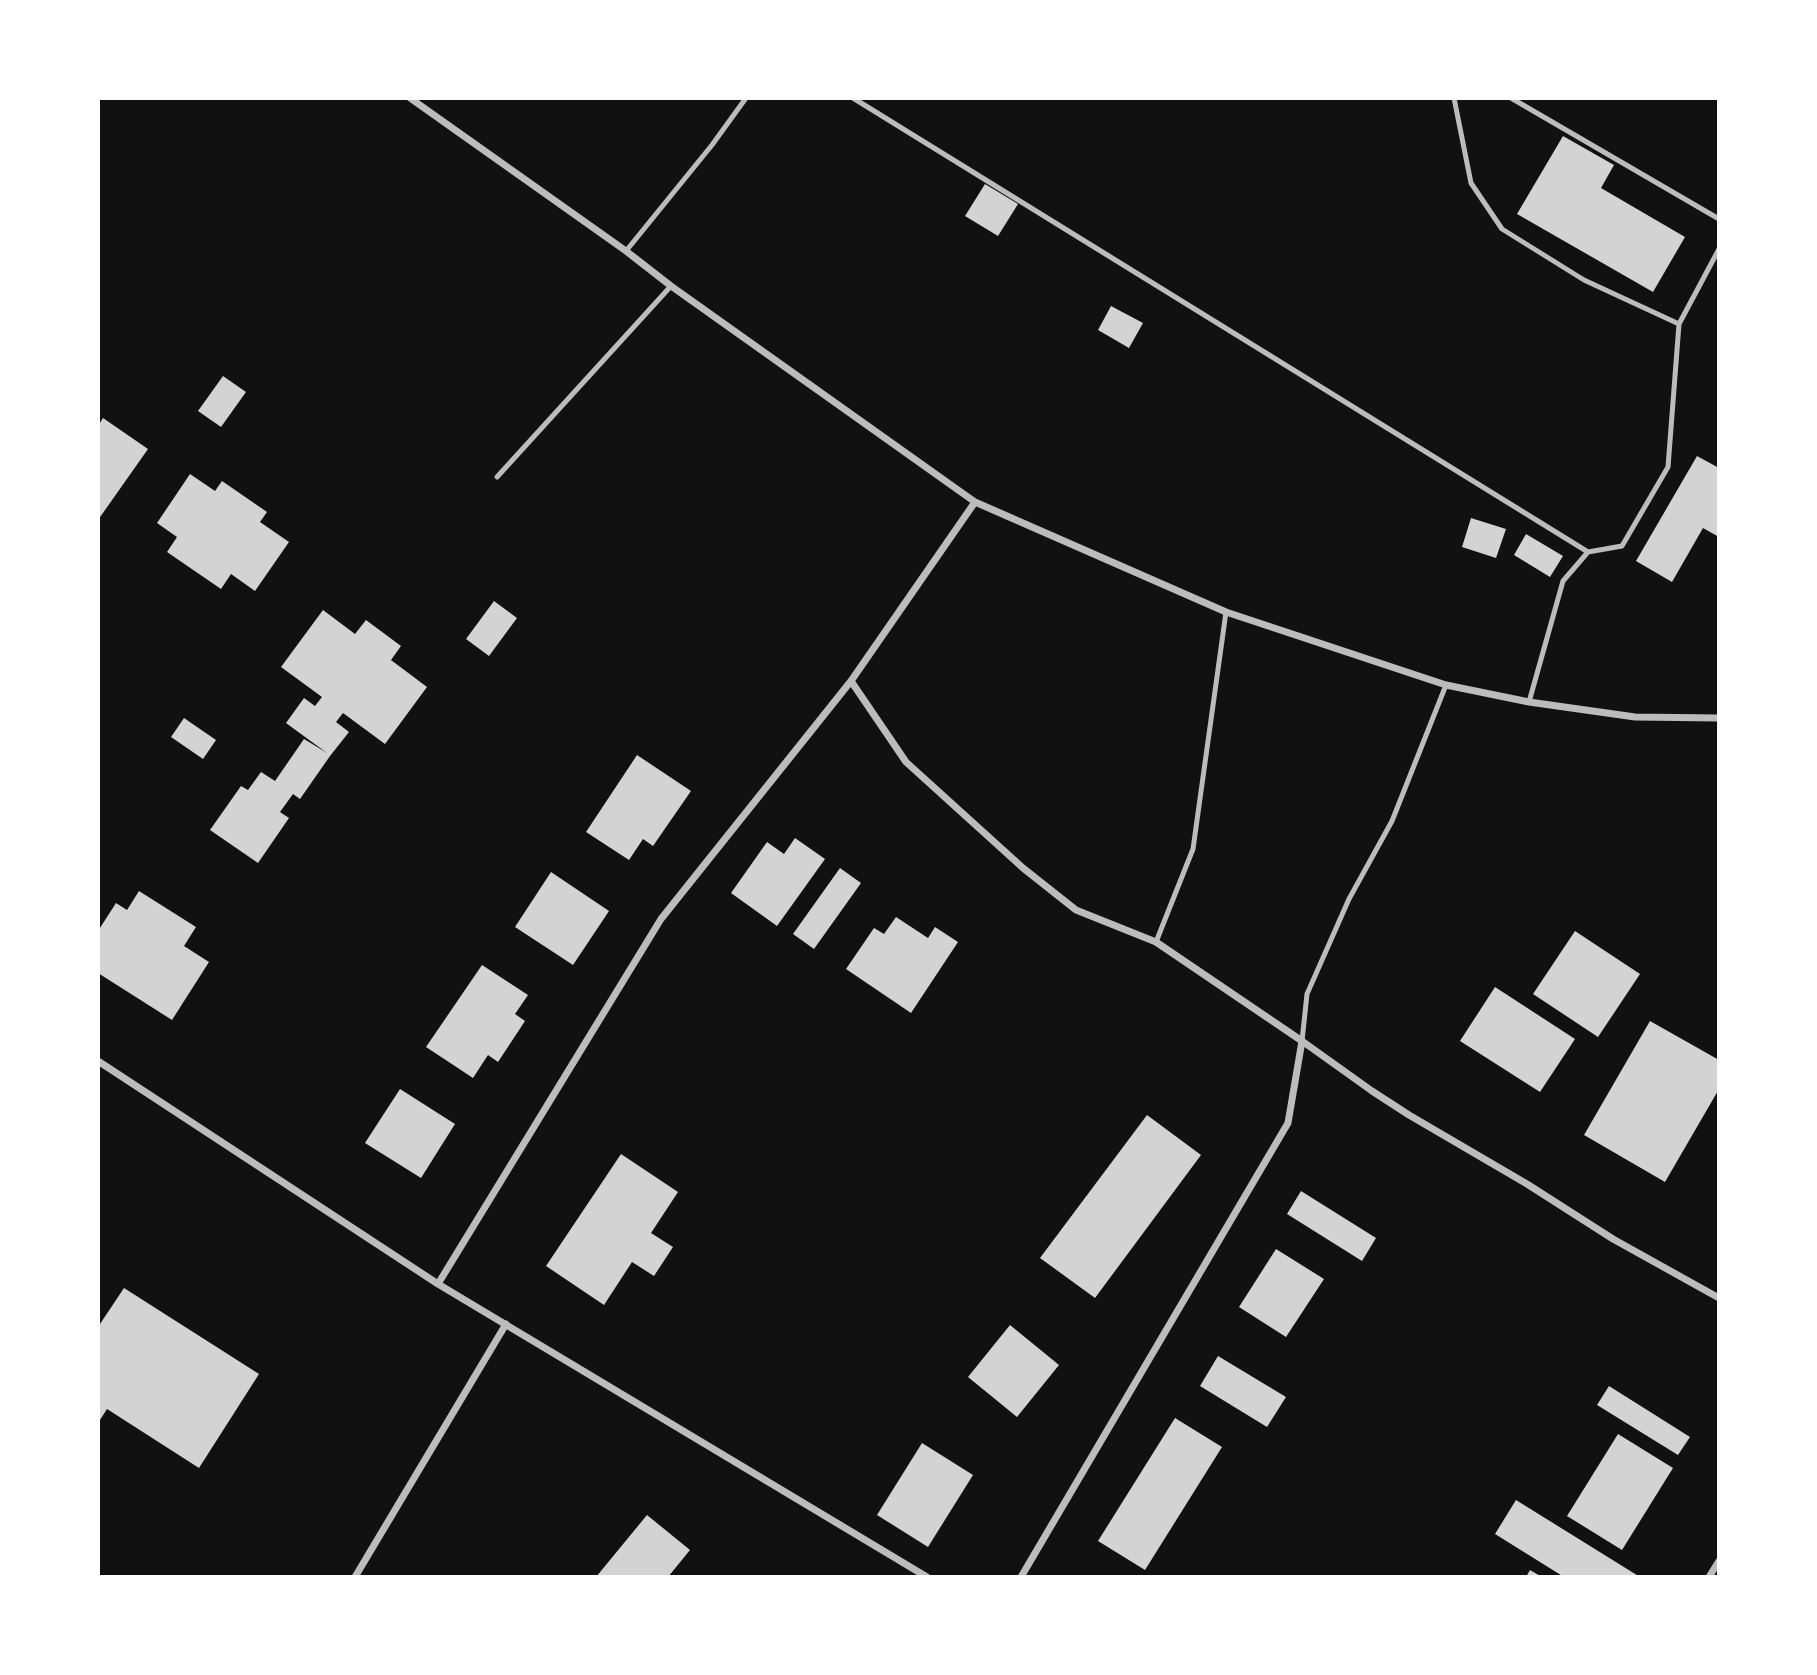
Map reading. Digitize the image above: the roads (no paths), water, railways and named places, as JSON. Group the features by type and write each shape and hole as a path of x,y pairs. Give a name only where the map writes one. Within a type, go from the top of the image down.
{"street":[{"path":"411,98 975,502 1226,612 1446,685 1529,702 1635,717 1719,718"},
{"path":"438,1284 661,919 851,681 975,502"},
{"path":"851,681 906,762 1023,868 1076,910 1156,942 1409,1115 1527,1184 1613,1239 1719,1298"},
{"path":"1021,1577 1288,1123 1302,1041"},
{"path":"98,1061 438,1284 927,1577"},
{"path":"355,1577 506,1324"},
{"path":"1709,1577 1719,1561"}],"lane":[{"path":"626,251 712,145 746,98"},
{"path":"853,98 1588,552"},
{"path":"1454,98 1471,183 1502,229 1584,280 1679,324"},
{"path":"1511,98 1719,219"},
{"path":"1529,702 1563,581 1588,552 1622,546 1668,467 1679,324 1719,250"},
{"path":"498,477 671,286"},
{"path":"1156,942 1193,849 1226,612"},
{"path":"1302,1041 1307,994 1349,898 1392,821 1446,685"}]}
